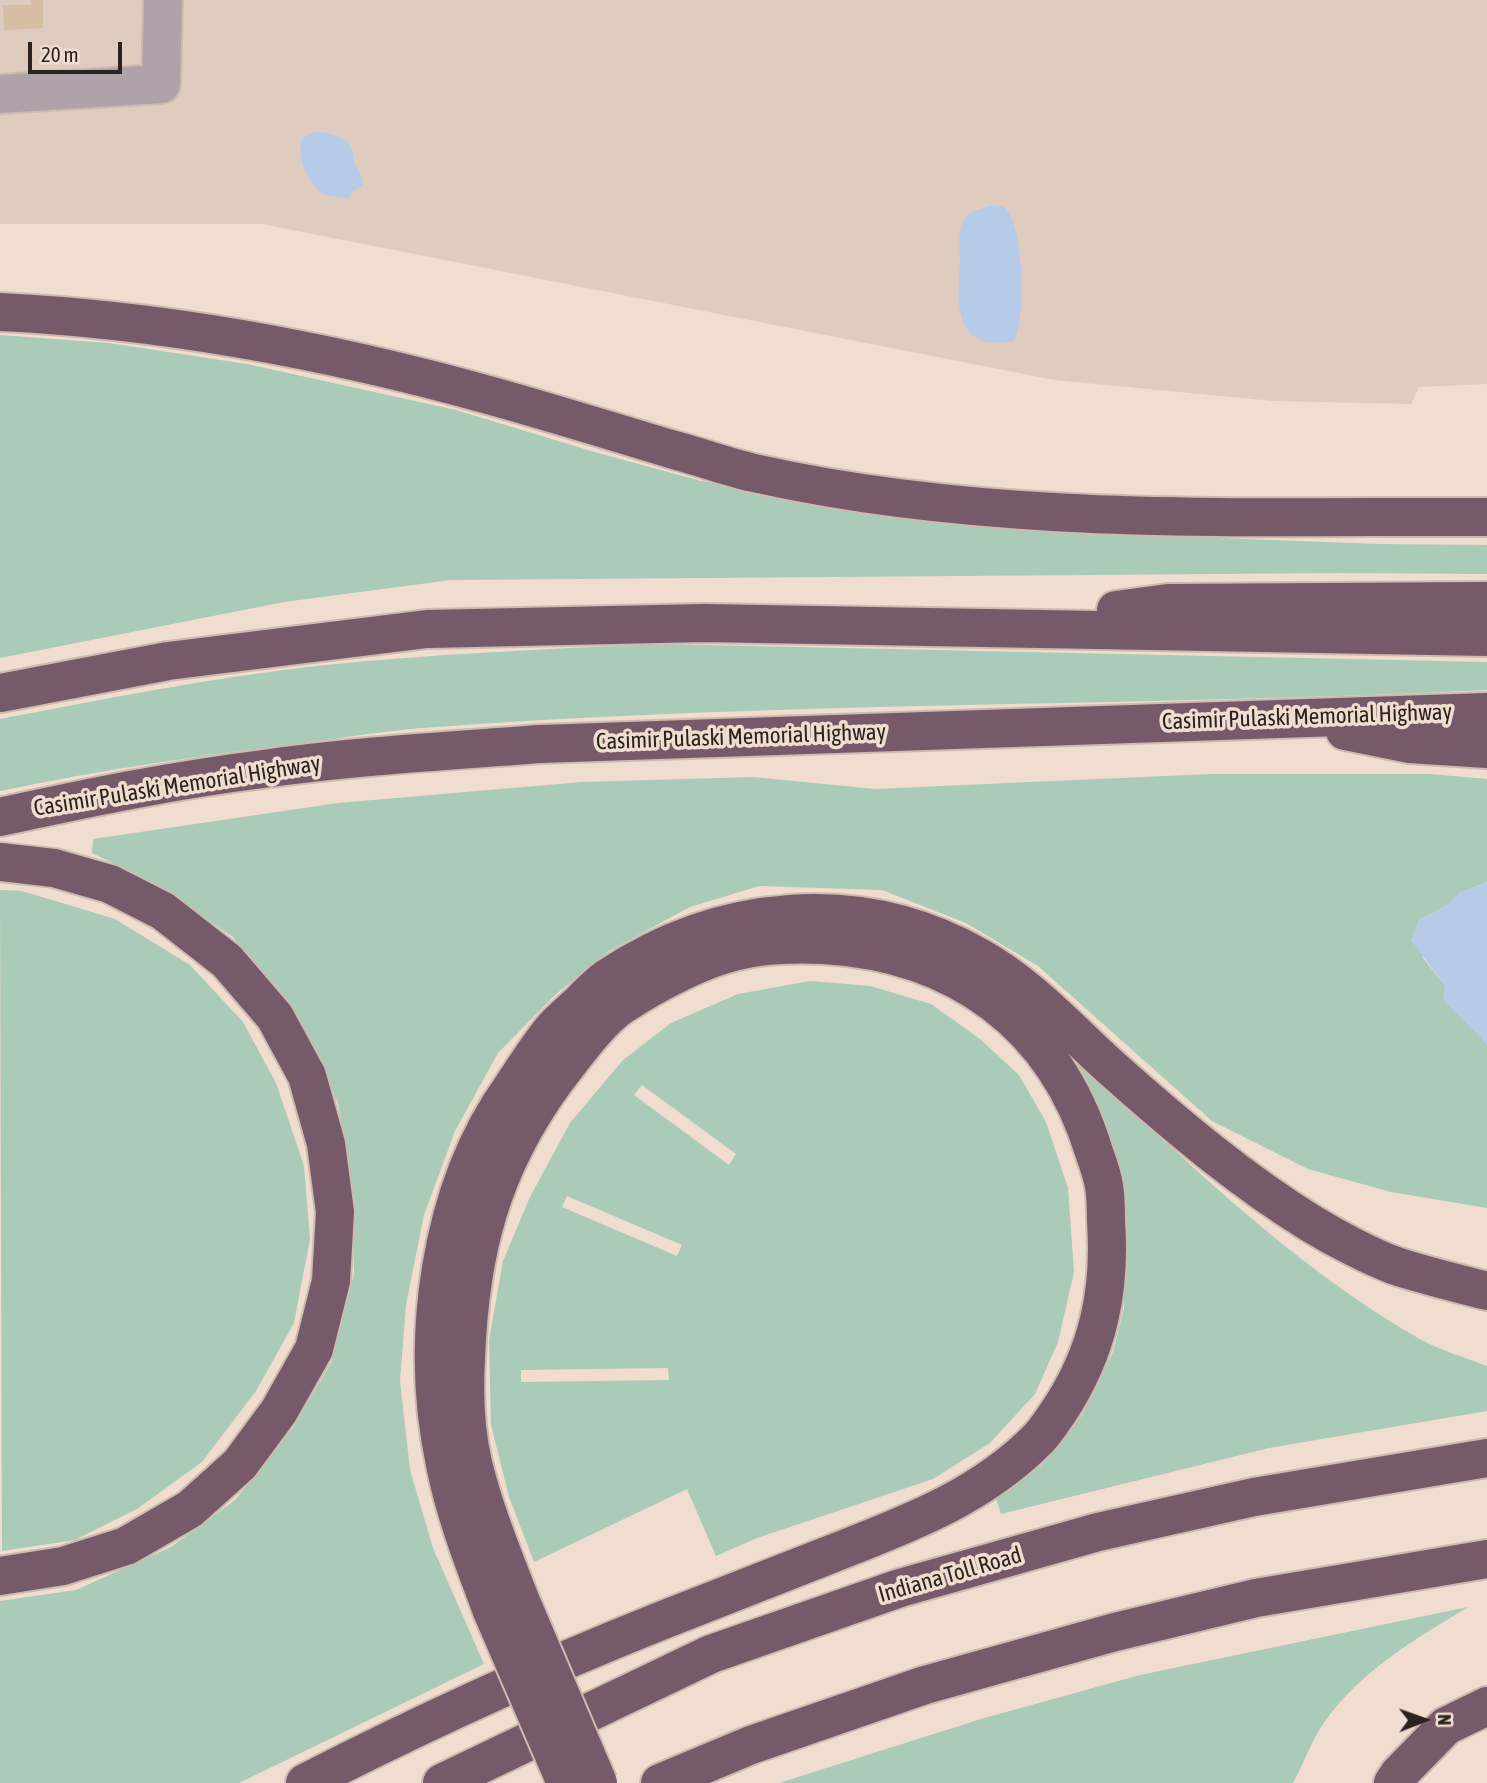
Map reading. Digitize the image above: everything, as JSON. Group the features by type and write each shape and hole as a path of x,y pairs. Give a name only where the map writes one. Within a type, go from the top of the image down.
{"highway":[{"path":"0,312 63,315 214,333 342,357 491,396 753,472 879,496 1003,510 1135,516 1487,517"},
{"path":"989,626 1168,603 1487,601"},
{"path":"0,692 168,661 427,629 705,623 1487,637"},
{"name":"Casimir Pulaski Memorial Highway","path":"0,817 119,791 262,769 387,755 540,744 1487,712"},
{"path":"1278,718 1409,744 1487,749"},
{"path":"0,862 54,868 110,884 163,911 227,961 275,1017 307,1076 326,1144 335,1212 331,1281 314,1349 279,1411 240,1464 190,1509 126,1546 63,1566 0,1576"},
{"path":"598,1783 506,1604 464,1537 445,1464 435,1397 436,1328 443,1254 456,1204 477,1148 504,1097 552,1030 604,980 668,943 735,920 801,913 866,915 924,932 980,957 1030,993 1116,1072 1218,1158 1313,1225 1394,1265 1487,1292"},
{"path":"305,1783 416,1726 651,1625 923,1518 990,1482 1042,1436 1077,1383 1101,1321 1108,1251 1104,1184 1083,1115 1054,1063 1012,1016 969,987 938,971 866,948 801,944 739,950 678,973 618,1007 571,1059 529,1118 494,1193 475,1258 467,1329 464,1392 472,1459 492,1527 506,1604 566,1783"},
{"name":"Indiana Toll Road","path":"442,1783 711,1654 900,1588 1098,1532 1254,1497 1487,1458"},
{"path":"660,1783 751,1745 925,1685 1115,1632 1256,1598 1487,1559"},
{"path":"1393,1783 1446,1726 1487,1706"}],"lane":[{"path":"0,94 161,84 163,0"}],"shaded area":[{"path":"0,0 1487,0 1487,384 1419,387 1411,404 1273,401 1054,380 262,224 0,224"}],"green space":[{"path":"0,335 109,343 247,364 456,410 701,481 912,519 1030,531 1380,544 1487,545 1487,574 451,580 284,602 0,658"},
{"path":"661,644 1487,662 1487,690 689,713 423,728 189,758 0,791 0,719 197,683 316,666 445,655"},
{"path":"1210,774 1430,774 1487,779 1487,882 1461,892 1449,904 1418,921 1423,958 1445,986 1467,1022 1487,1044 1487,1208 1391,1192 1308,1169 1212,1121 1038,966 966,923 882,890 759,886 690,907 609,951 555,995 498,1053 455,1131 424,1215 406,1305 400,1381 410,1470 433,1548 484,1664 239,1783 0,1783 0,1601 76,1590 171,1547 235,1500 293,1428 332,1361 354,1274 353,1192 338,1103 294,1016 233,937 154,883 92,853 93,839 338,803 582,782 753,777 875,789"},
{"path":"0,890 22,891 115,919 190,965 243,1022 276,1083 304,1166 310,1239 294,1323 256,1391 202,1462 137,1509 75,1540 2,1551"},
{"path":"810,981 870,986 931,1004 980,1039 1019,1075 1046,1122 1068,1188 1074,1272 1058,1342 1035,1394 990,1443 933,1479 757,1538 716,1556 687,1489 534,1562 509,1497 491,1425 489,1340 503,1261 530,1197 570,1123 623,1060 671,1023 738,994","holes":["642,1085 736,1154 729,1165 634,1095","567,1196 682,1245 677,1256 562,1207","668,1368 669,1380 521,1382 521,1370"]},
{"path":"1072,1054 1195,1169 1325,1277 1418,1338 1487,1366 1487,1411 1269,1448 1001,1514 996,1498 1041,1466 1082,1415 1113,1352 1124,1308 1123,1247 1066,1062"},
{"path":"1468,1607 1390,1657 1356,1686 1320,1728 1293,1783 779,1783 981,1719 1140,1675"}],"water":[{"path":"316,132 340,137 351,148 363,185 348,198 323,195 305,169 301,154 302,138"},
{"path":"989,206 1005,208 1016,233 1021,294 1018,330 1014,341 994,343 979,339 969,332 960,308 961,228 970,213"},
{"path":"1487,882 1487,1044 1443,1000 1445,986 1411,940 1418,921 1449,904 1461,892"}],"building":[{"path":"31,0 43,0 43,28 4,30 3,5 31,5"}]}
